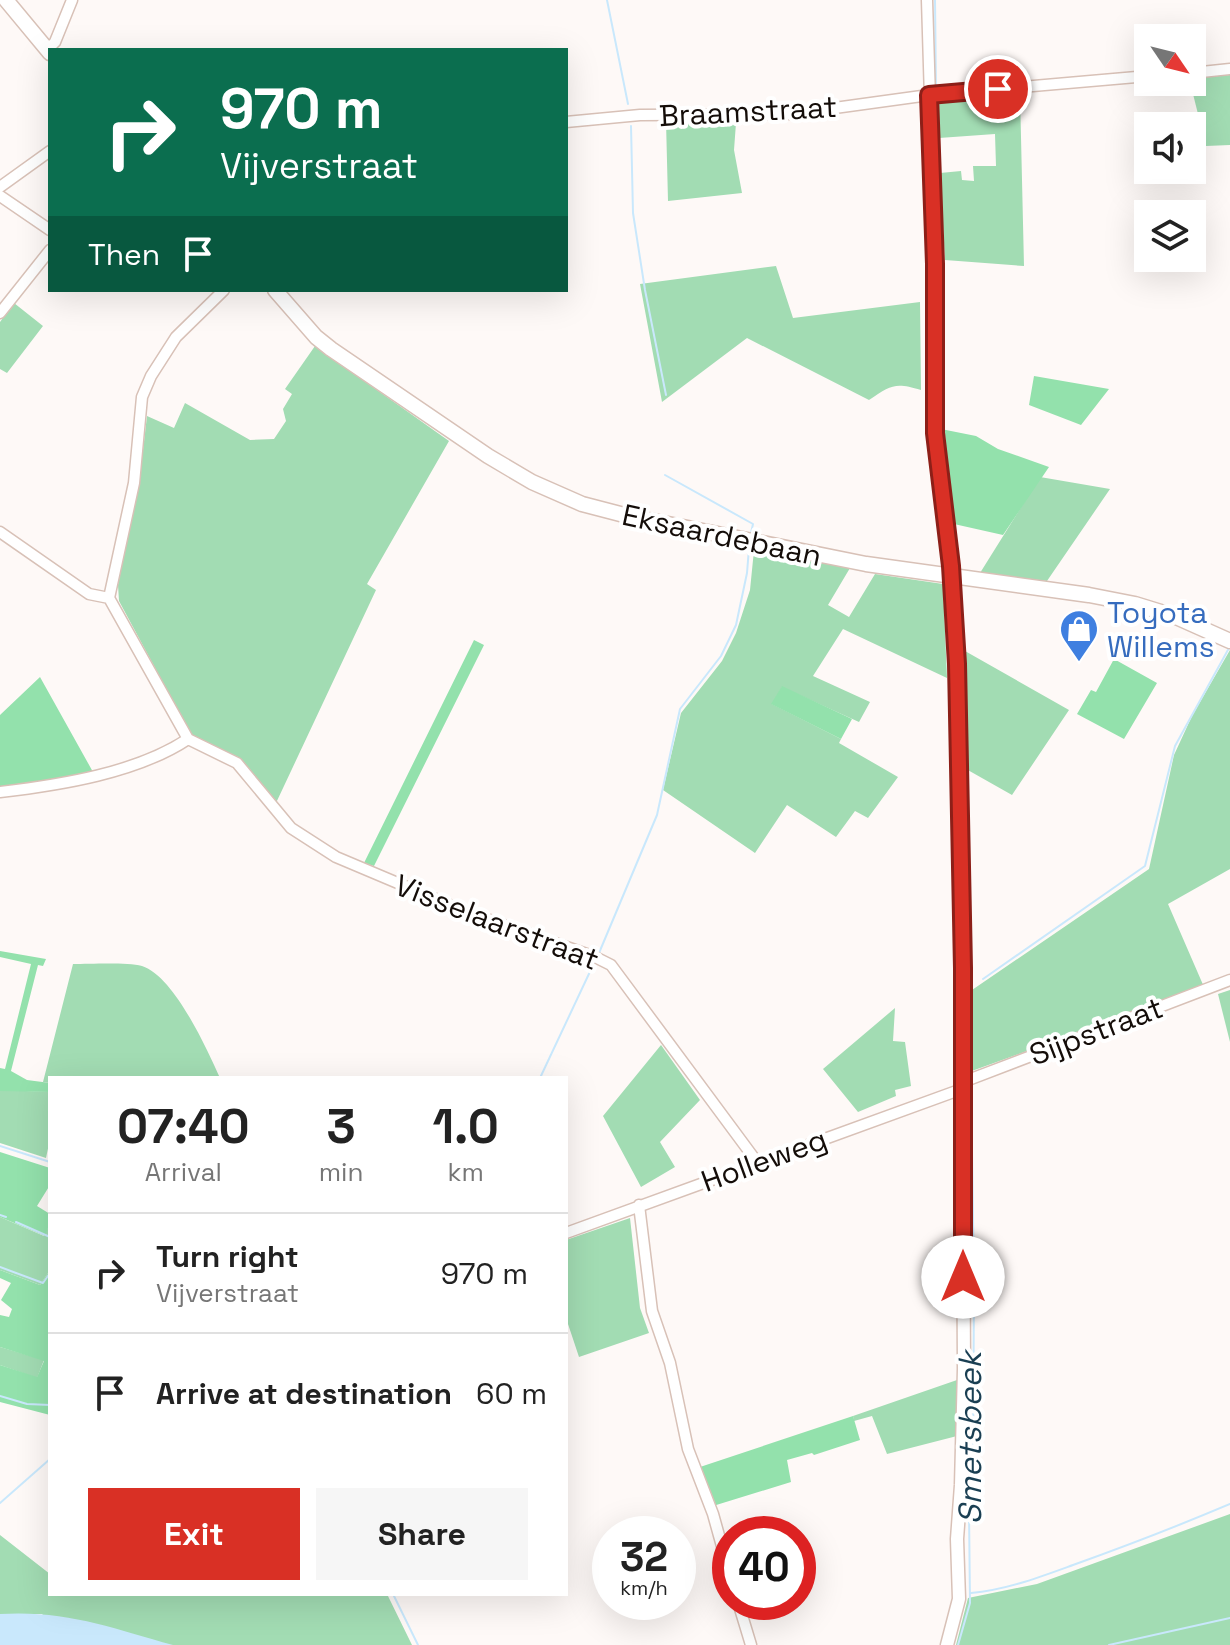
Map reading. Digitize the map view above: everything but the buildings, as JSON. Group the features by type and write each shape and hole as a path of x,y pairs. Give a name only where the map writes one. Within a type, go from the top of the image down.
{"main road":[{"path":"6,0 48,51"},
{"name":"Eksaardebaan","path":"277,292 316,337 331,349 488,456 569,499 618,514 821,555 1135,604 1174,616 1230,641"}],"street":[{"path":"50,48 72,0"},
{"path":"927,0 935,264 935,433 956,636 961,829 964,1369 957,1539 959,1599 947,1645"},
{"path":"1206,72 1230,69"},
{"name":"Braamstraat","path":"568,122 640,115 791,114 929,95 1134,77"},
{"path":"0,187 48,152"},
{"path":"0,196 48,229"},
{"path":"0,313 48,253"},
{"path":"0,792 56,784 124,767 168,752 188,739 109,598 134,483 142,397 151,376 176,337 222,292"},
{"path":"0,532 89,594 109,598"},
{"name":"Visselaarstraat","path":"188,739 237,763 291,828 336,857 464,911 611,965 757,1162"},
{"name":"Sijpstraat","path":"962,1086 1230,980"},
{"name":"Holleweg","path":"568,1232 962,1086"},
{"path":"639,1205 652,1311 670,1363 688,1449 714,1516"},
{"path":"743,1620 751,1645"}],"green space":[{"path":"1230,75 1230,145 1206,146 1206,112 1198,112 1194,96 1206,96 1206,77"},
{"path":"1020,94 1024,266 945,260 940,173 961,171 962,180 974,181 973,166 996,166 995,134 939,138 938,102"},
{"path":"666,121 736,123 734,150 742,193 668,201"},
{"path":"776,266 793,318 920,302 921,390 894,386 869,400 747,338 662,402 640,284"},
{"path":"14,303 43,326 7,373 0,369 0,322"},
{"path":"315,346 449,441 367,584 376,590 276,803 238,757 194,737 189,731 119,601 118,585 141,467 147,416 174,428 185,403 250,440 274,439 286,421 283,409 292,394 285,389"},
{"path":"1034,376 1109,389 1081,425 1029,405"},
{"path":"941,429 976,436 998,449 1049,467 1003,535 954,524"},
{"path":"1040,477 1110,489 1047,581 980,573"},
{"path":"754,550 850,568 828,605 849,617 875,574 943,584 947,678 843,629 813,676 870,702 859,722 782,687 772,704 841,739 839,743 898,777 868,818 855,811 836,837 787,805 755,853 663,790 681,713 722,661 736,633 750,590"},
{"path":"474,640 484,645 374,866 364,863"},
{"path":"1230,650 1230,869 1168,904 1204,987 969,1072 972,990 1149,869 1174,755 1192,716"},
{"path":"965,651 1069,710 1012,795 966,769"},
{"path":"1114,659 1157,683 1124,739 1077,714 1091,690 1096,692"},
{"path":"40,677 93,772 0,789 0,715"},
{"path":"782,686 852,719 841,739 771,704"},
{"path":"0,951 46,959 43,966 38,965 11,1071 27,1080 48,1083 48,1092 0,1091 0,1068 5,1069 31,964 0,957"},
{"path":"73,964 135,965 154,972 188,1015 219,1076 48,1076 48,1083 43,1082"},
{"path":"1230,990 1230,1042 1218,994"},
{"path":"895,1008 893,1041 905,1042 911,1086 895,1090 896,1096 858,1112 823,1069"},
{"path":"661,1045 700,1100 660,1142 675,1167 641,1187 603,1116"},
{"path":"0,1090 48,1092 46,1158 0,1143"},
{"path":"0,1152 48,1167 48,1188 37,1206 48,1213 45,1236 0,1217"},
{"path":"0,1217 44,1236 48,1227 48,1273 40,1285 0,1270"},
{"path":"630,1218 640,1308 649,1333 579,1357 568,1324 568,1239"},
{"path":"0,1270 40,1285 48,1273 48,1414 0,1402 0,1365 37,1377 44,1361 0,1347 0,1315 9,1317 12,1309 1,1300 11,1283 0,1278"},
{"path":"0,1347 44,1360 37,1378 0,1365"},
{"path":"957,1380 957,1436 887,1454 872,1416 854,1421 853,1416"},
{"path":"853,1416 860,1440 787,1460 791,1482 713,1506 697,1468"},
{"path":"1230,1514 1230,1645 956,1645 968,1598 1037,1584"},
{"path":"0,1535 48,1572 48,1596 388,1596 412,1645 7,1645 43,1614 0,1614"}],"water":[{"path":"24,1613 68,1618 173,1645 0,1645 0,1614"}],"waterway":[{"path":"607,0 628,104"},
{"name":"Smetsbeek","path":"935,0 936,87"},
{"name":"Smetsbeek","path":"937,100 942,415 957,567"},
{"path":"631,126 633,213 666,395"},
{"path":"665,475 753,524 751,533"},
{"path":"599,953 657,815 680,709 721,656 736,625 749,548"},
{"name":"Smetsbeek","path":"961,586 962,633"},
{"path":"983,979 1145,866 1175,746 1229,648"},
{"name":"Smetsbeek","path":"967,887 971,1072"},
{"path":"541,1076 595,961"},
{"name":"Smetsbeek","path":"958,1645 970,1603 974,1281 971,1086"},
{"path":"0,1146 48,1161"},
{"path":"0,1215 6,1217"},
{"path":"16,1222 48,1236"},
{"path":"0,1267 43,1283 48,1276"},
{"path":"0,1396 27,1404 48,1405"},
{"path":"0,1503 48,1461"},
{"path":"971,1593 1010,1586 1048,1574 1230,1504"},
{"path":"394,1596 418,1645"},
{"path":"1109,1645 1230,1618"}],"place":[{"name":"Toyota Willems","path":"1079,663"}],"route":[{"path":"963,1277 963,968 957,664 951,566 935,433 935,264 929,95 998,89"}]}
